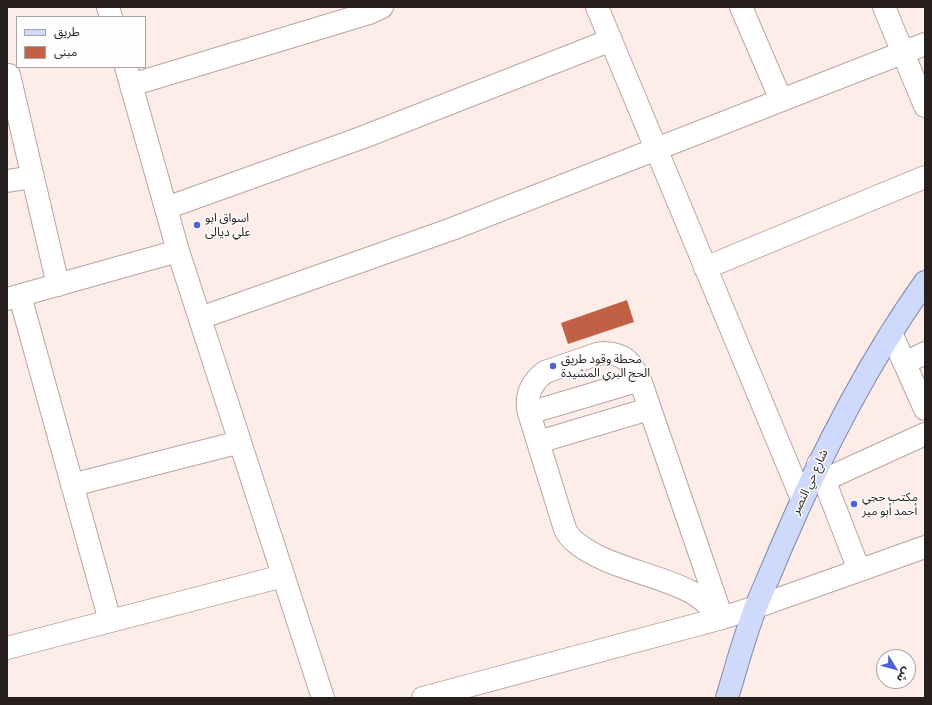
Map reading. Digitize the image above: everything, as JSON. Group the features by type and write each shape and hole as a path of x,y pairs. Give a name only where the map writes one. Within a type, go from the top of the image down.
{"main road":[{"name":"شارع حي النصر","path":"727,698 756,607 802,500 821,472 866,375 891,333 925,282"}],"street":[{"path":"322,698 178,251 128,76 369,13 382,7"},
{"path":"597,7 802,500"},
{"path":"742,7 781,100"},
{"path":"884,7 925,106"},
{"path":"166,208 361,138 611,40"},
{"path":"200,318 452,229 925,44"},
{"path":"9,75 58,285"},
{"path":"7,181 33,177"},
{"path":"705,268 925,177"},
{"path":"110,621 72,485 13,297 178,251"},
{"path":"891,333 925,408"},
{"path":"605,353 622,356 634,367 640,380 722,618 705,602 690,591 667,581 610,562 588,551 573,541 564,529 529,413 529,392 538,378 545,372 597,354 605,353"},
{"path":"905,363 925,353"},
{"path":"529,413 640,380"},
{"path":"538,442 649,409"},
{"path":"859,570 821,472 925,434"},
{"path":"72,485 240,442"},
{"path":"423,698 722,618 925,547"},
{"path":"7,648 283,576"}],"building":[{"path":"627,300 634,322 568,344 561,323"}],"place":[{"name":"اسواق ابو علي ديالى","path":"197,225"},
{"name":"محطة وقود طريق الحج البري المشيدة","path":"553,366"},
{"name":"مكتب حجي أحمد أبو مير","path":"854,504"}]}
